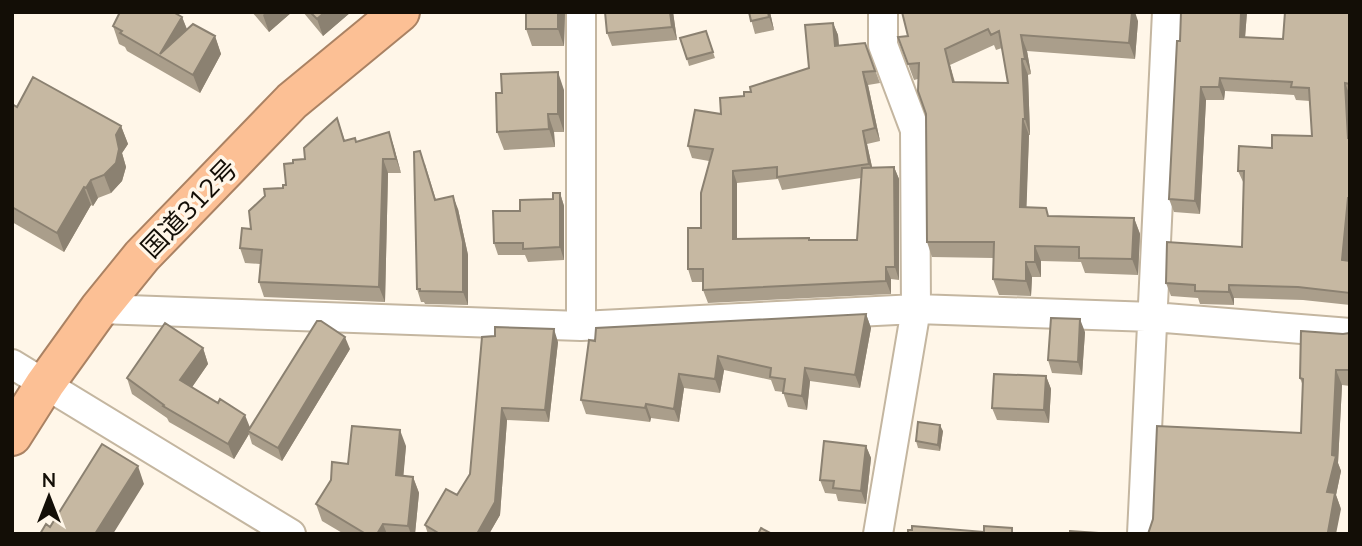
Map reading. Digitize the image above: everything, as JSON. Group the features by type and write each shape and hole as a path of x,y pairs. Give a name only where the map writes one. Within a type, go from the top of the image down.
{"highway":[{"name":"国道312号","path":"12,436 45,384 99,309 142,256 292,101 400,12"}],"street":[{"path":"580,326 581,12"},
{"path":"878,534 916,309 915,130 883,45 883,12"},
{"path":"1142,534 1167,12"},
{"path":"99,309 580,326 916,309 1153,317 1350,333"},
{"path":"12,364 291,534"}],"building":[{"path":"120,12 173,12 182,17 160,54 193,24 215,36 193,75 120,33 122,31 113,26"},
{"path":"310,12 325,12 317,19"},
{"path":"526,12 558,12 558,29 526,29"},
{"path":"605,12 670,12 672,27 607,33"},
{"path":"749,12 768,12 769,17 751,21"},
{"path":"902,12 1132,12 1129,43 1021,35 1025,59 1022,59 1025,119 1020,207 1046,208 1048,216 1134,218 1132,259 1079,258 1079,247 1035,246 1035,262 1026,262 1026,281 993,279 994,242 927,242 926,114 918,91 919,63 908,64 898,37 908,36","holes":["988,29 991,35 999,31 1008,83 953,82 945,49"]},
{"path":"1181,12 1241,12 1240,37 1283,39 1285,12 1350,12 1350,84 1345,83 1350,138 1350,198 1342,260 1350,261 1350,293 1298,287 1229,285 1229,292 1195,291 1195,285 1166,283 1167,242 1242,247 1244,171 1238,171 1239,146 1272,148 1272,135 1312,136 1309,88 1291,87 1292,82 1220,78 1219,87 1201,87 1195,201 1169,199 1177,41 1180,41"},
{"path":"833,23 835,46 865,43 875,71 863,72 875,128 863,131 869,164 777,177 777,167 733,171 733,239 857,240 862,168 894,167 895,267 886,267 886,281 703,290 703,269 688,269 688,228 701,228 701,193 713,149 688,146 695,110 721,114 720,98 744,96 744,92 751,92 750,87 809,68 805,25"},
{"path":"706,31 713,52 687,59 680,38"},
{"path":"558,72 558,114 548,114 549,129 497,132 496,93 502,93 501,74"},
{"path":"33,77 121,126 116,135 119,149 116,163 104,175 91,180 86,188 84,187 57,233 12,207 12,104 17,107"},
{"path":"337,118 344,141 355,138 356,142 389,132 396,159 383,159 379,287 259,282 262,250 240,248 242,228 251,229 249,211 265,196 264,189 283,188 283,185 286,185 284,164 305,159 304,148"},
{"path":"420,151 435,200 453,196 463,242 463,292 417,289 414,152"},
{"path":"553,193 560,193 560,247 523,249 523,243 494,243 493,211 520,211 520,200 553,199"},
{"path":"866,314 855,375 805,368 802,396 783,393 785,379 770,377 771,368 718,356 715,379 679,374 674,409 646,404 645,408 581,400 589,340 595,341 596,328"},
{"path":"1051,318 1080,319 1078,362 1048,360"},
{"path":"317,321 345,337 278,448 248,431"},
{"path":"165,323 203,348 180,380 218,403 220,399 245,415 228,444 163,406 127,378"},
{"path":"495,327 554,329 545,410 502,408 495,502 477,534 440,534 425,525 446,489 457,495 470,474 482,337 495,336"},
{"path":"1301,331 1350,333 1350,370 1336,370 1332,455 1336,456 1327,492 1335,493 1328,532 1333,534 1148,534 1153,519 1157,426 1301,433"},
{"path":"994,374 1046,376 1044,410 992,408"},
{"path":"918,422 940,425 938,445 916,441"},
{"path":"352,426 400,430 396,475 413,477 408,526 383,524 377,534 366,534 316,504 331,480 332,462 348,464"},
{"path":"824,441 866,446 861,491 833,488 834,481 820,480"},
{"path":"102,444 138,466 95,534 40,534 46,524 50,527"},
{"path":"912,526 984,532 984,526 1012,528 1012,534 908,534"},
{"path":"761,528 772,534 758,534"},
{"path":"1070,531 1113,534 1070,534"}]}
